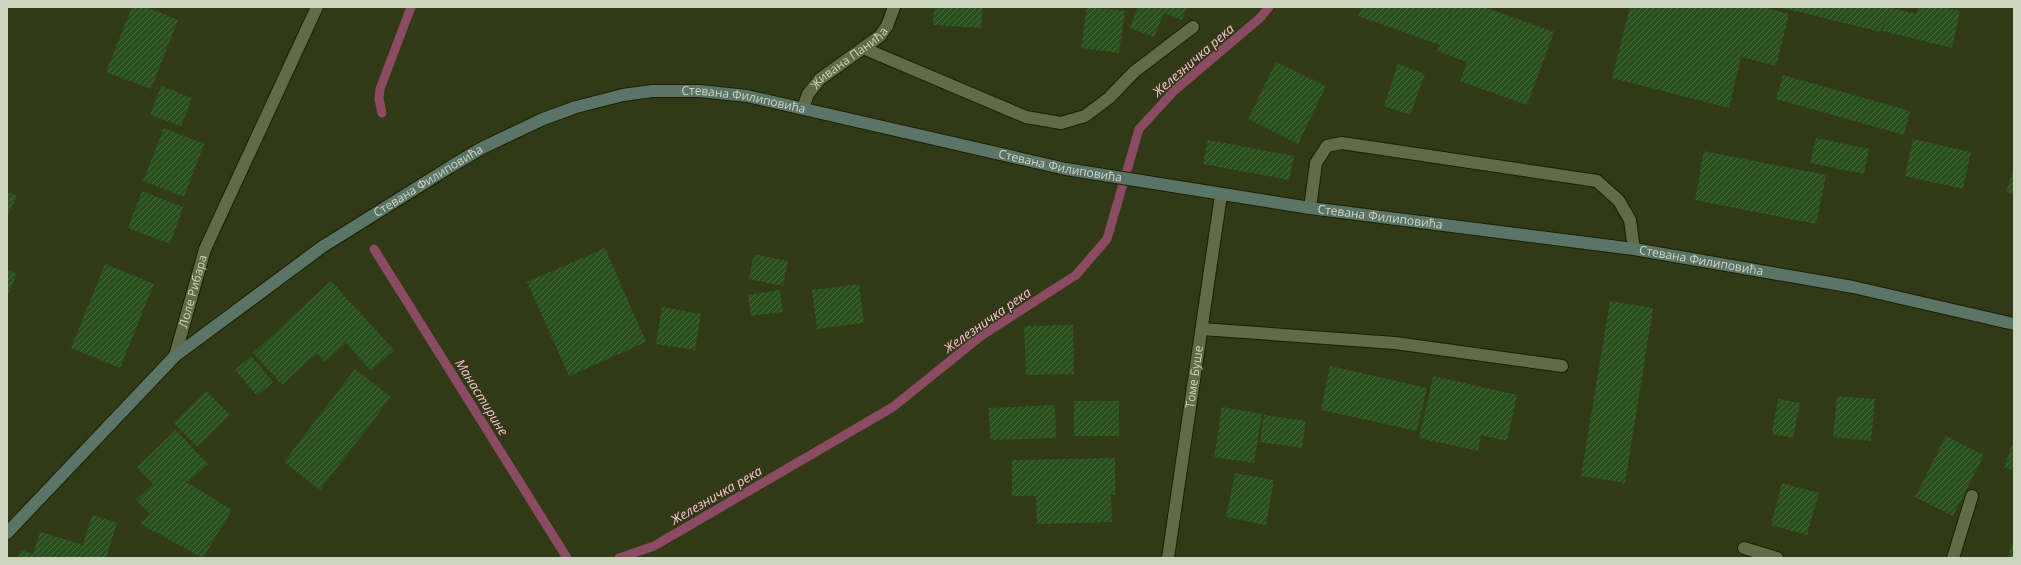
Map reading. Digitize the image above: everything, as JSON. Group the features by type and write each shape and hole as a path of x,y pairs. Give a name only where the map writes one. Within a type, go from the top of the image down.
{"main road":[{"name":"Стевана Филиповића","path":"175,356 322,247 386,205 482,148 543,119 595,101 622,95 652,91 700,91 739,95 802,108 1066,169 1221,195 1310,208 1634,249 1853,287 2014,324"},
{"name":"Лоле Рибара","path":"7,533 175,356"}],"street":[{"name":"Лоле Рибара","path":"175,356 205,249 317,7"},
{"name":"Живана Панића","path":"802,108 808,94 820,79 880,36 887,26 894,7"},
{"path":"863,48 1026,117 1061,123 1086,116 1109,98 1134,72 1193,27"},
{"path":"1310,208 1316,163 1328,146 1342,142 1597,181 1619,201 1630,220 1634,249"},
{"name":"Томе Буше","path":"1168,558 1221,195"},
{"path":"1202,329 1395,343 1562,366"},
{"path":"1952,558 1972,496"},
{"path":"1744,548 1777,558"}],"building":[{"path":"132,7 146,7 178,20 151,89 106,72"},
{"path":"934,7 983,7 981,28 933,25"},
{"path":"1087,7 1125,11 1119,53 1081,48"},
{"path":"1138,7 1187,7 1182,20 1164,13 1154,37 1130,28"},
{"path":"1361,7 1452,7 1448,21 1453,7 1484,7 1554,32 1527,105 1460,81 1467,62 1437,51 1440,45 1358,16"},
{"path":"1630,7 1762,7 1789,14 1776,66 1741,57 1729,108 1612,78"},
{"path":"1779,7 1888,7 1881,32"},
{"path":"1888,7 1916,14 1918,7 1942,7 1960,11 1952,48 1882,31"},
{"path":"1276,62 1326,86 1298,144 1248,119"},
{"path":"1398,64 1425,74 1410,115 1384,106"},
{"path":"1783,75 1910,111 1904,135 1776,99"},
{"path":"161,86 192,98 181,126 150,115"},
{"path":"164,128 204,144 184,197 143,181"},
{"path":"1816,138 1869,149 1864,174 1810,163"},
{"path":"1913,139 1971,152 1963,189 1905,176"},
{"path":"1208,140 1294,156 1289,180 1203,164"},
{"path":"1704,151 1826,175 1816,224 1695,200"},
{"path":"2014,167 2014,195 2006,192"},
{"path":"142,191 183,207 170,244 128,228"},
{"path":"7,192 17,196 7,217"},
{"path":"605,248 646,342 569,376 527,282"},
{"path":"754,254 788,261 783,286 749,279"},
{"path":"105,264 154,284 120,368 71,348"},
{"path":"7,269 17,274 7,296"},
{"path":"331,281 394,350 371,371 346,343 325,362 317,353 282,385 253,353"},
{"path":"859,284 864,323 817,329 812,290"},
{"path":"780,290 783,312 751,316 748,295"},
{"path":"1610,301 1653,308 1625,483 1581,476"},
{"path":"662,307 701,314 695,350 656,344"},
{"path":"1073,325 1074,374 1026,375 1024,326"},
{"path":"251,356 273,382 257,396 235,370"},
{"path":"1330,366 1427,388 1417,431 1321,410"},
{"path":"355,369 391,397 320,490 284,462"},
{"path":"1433,376 1517,395 1507,441 1481,435 1478,451 1419,438"},
{"path":"206,391 230,415 197,447 174,423"},
{"path":"1837,396 1875,399 1871,441 1833,437"},
{"path":"1778,399 1800,403 1793,438 1772,434"},
{"path":"1074,401 1119,401 1119,436 1074,436"},
{"path":"1055,405 1056,438 990,440 989,408"},
{"path":"1222,407 1262,414 1254,463 1214,457"},
{"path":"1264,415 1306,421 1302,448 1260,442"},
{"path":"176,430 208,464 188,482 186,480 185,481 232,510 203,558 140,524 150,514 136,500 153,484 137,467"},
{"path":"1946,436 1984,455 1953,516 1915,497"},
{"path":"2014,440 2014,471 2004,467"},
{"path":"1115,458 1115,495 1111,495 1112,522 1037,524 1036,496 1012,496 1012,460"},
{"path":"1235,473 1274,480 1266,525 1226,517"},
{"path":"1782,483 1819,493 1807,535 1771,525"},
{"path":"92,515 117,523 106,558 18,558 20,550 33,554 40,532 83,545"},
{"path":"2014,541 2014,558 2007,558"}],"waterway":[{"name":"Манастирине","path":"382,113 379,99 380,89 411,7"},
{"name":"Железничка река","path":"619,558 654,546 893,407 981,336 1076,275 1107,239 1139,129 1175,90 1260,18 1269,7"},
{"name":"Манастирине","path":"374,249 567,558"}]}
